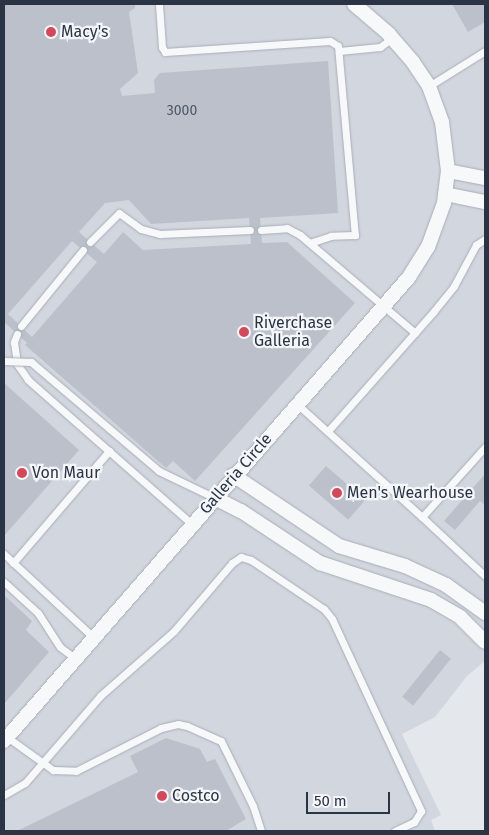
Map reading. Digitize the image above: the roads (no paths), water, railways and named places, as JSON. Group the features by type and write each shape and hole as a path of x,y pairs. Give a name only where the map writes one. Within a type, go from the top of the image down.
{"street":[{"name":"Galleria Circle","path":"5,739 193,524 233,475 409,277 428,247 445,194 448,171 442,122 429,86 392,38 354,4"},
{"path":"448,171 485,178"},
{"path":"445,194 485,202"},
{"path":"233,475 339,546 405,566 446,586 485,612"},
{"path":"214,498 241,511 320,563 431,600 460,618 485,642"}],"lane":[{"path":"159,4 162,47 165,52 335,42 339,51 354,235 331,236 310,243"},
{"path":"339,51 380,47 392,38"},
{"path":"429,86 485,51"},
{"path":"90,242 119,213 142,229 160,234 250,230"},
{"path":"261,230 287,228 310,243 415,333"},
{"path":"328,431 454,287 476,245 485,239"},
{"path":"21,326 83,250"},
{"path":"17,334 14,342 17,364 28,380 193,524"},
{"path":"4,361 31,362 159,471 214,498"},
{"path":"297,404 485,576"},
{"path":"422,517 485,447"},
{"path":"13,563 110,451"},
{"path":"4,554 94,638"},
{"path":"4,796 25,783 100,696 174,631 232,563 241,557 251,560 324,609 332,619 421,811 414,822 396,831"},
{"path":"4,582 38,613 60,647 76,659"},
{"path":"5,739 53,770 76,771 161,728 178,724 187,726 221,741 252,806 261,831"}],"place":[{"name":"Macy's","path":"51,32"},
{"name":"Riverchase Galleria","path":"244,332"},
{"name":"Von Maur","path":"22,473"},
{"name":"Men's Wearhouse","path":"337,493"},
{"name":"Costco","path":"162,796"}]}
